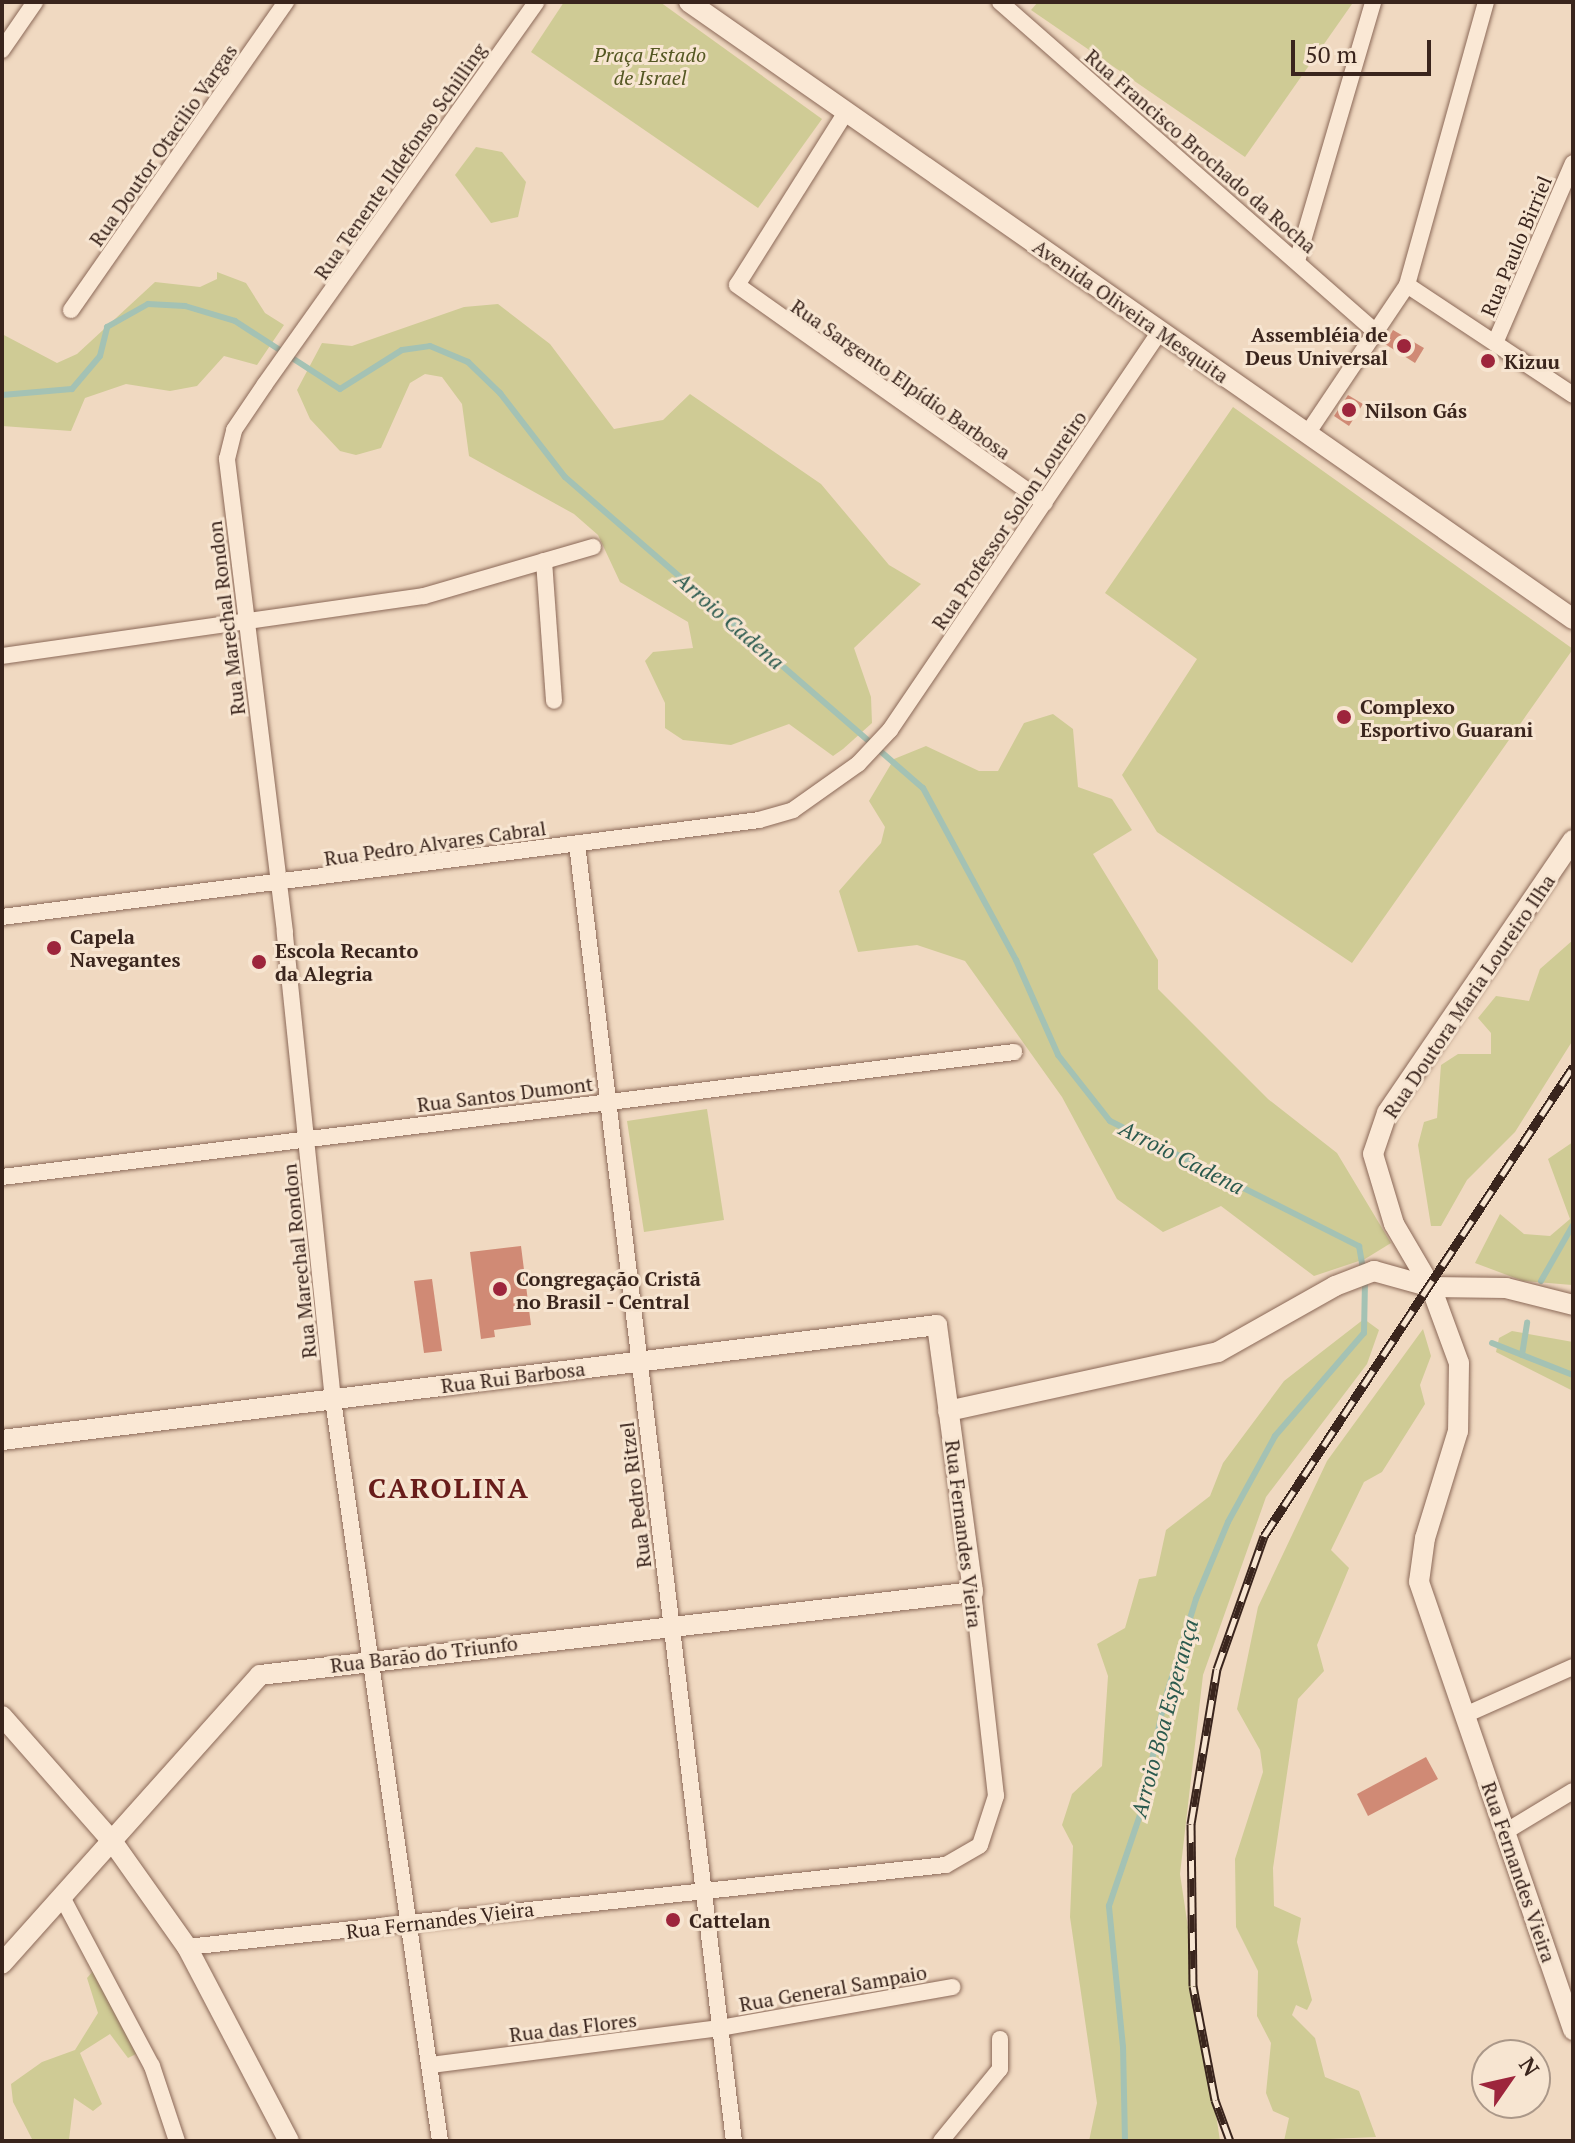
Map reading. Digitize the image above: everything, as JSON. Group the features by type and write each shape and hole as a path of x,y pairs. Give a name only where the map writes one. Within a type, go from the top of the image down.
{"street":[{"path":"2,50 35,2"},
{"name":"Rua Doutor Otacilio Vargas","path":"71,310 286,2"},
{"name":"Rua Tenente Ildefonso Schilling","path":"265,384 536,2"},
{"name":"Rua Francisco Brochado da Rocha","path":"1000,2 1375,331"},
{"path":"1297,261 1373,2"},
{"path":"1307,434 1407,285 1486,2"},
{"name":"Avenida Oliveira Mesquita","path":"698,5 846,112 1573,619"},
{"name":"Rua Sargento Elpídio Barbosa","path":"846,112 737,285 1045,503"},
{"name":"Rua Paulo Birriel","path":"1495,343 1573,163"},
{"path":"1407,285 1573,395"},
{"name":"Rua Professor Solon Loureiro","path":"858,764 890,730 1160,331"},
{"name":"Rua Marechal Rondon","path":"265,384 234,430 227,459 280,884 333,1400 374,1658 440,2141"},
{"path":"2,656 246,625 424,596 593,547"},
{"path":"544,561 554,701"},
{"name":"Rua Pedro Alvares Cabral","path":"2,917 280,884 759,820 793,810 858,764"},
{"name":"Rua Doutora Maria Loureiro Ilha","path":"1431,1287 1394,1224 1373,1154 1387,1113 1573,840"},
{"name":"Rua Pedro Ritzel","path":"577,844 734,2141"},
{"name":"Rua Santos Dumont","path":"2,1177 1014,1052"},
{"name":"Rua Fernandes Vieira","path":"187,1947 410,1925 703,1888 946,1865 980,1845 996,1796 973,1592 948,1411 1218,1352 1335,1286 1374,1271 1431,1287 1459,1363 1461,1397 1419,1582 1573,2030"},
{"path":"1431,1287 1506,1288 1573,1305"},
{"name":"Rua Rui Barbosa","path":"2,1440 937,1325 948,1411"},
{"name":"Rua Barão do Triunfo","path":"2,1964 260,1675 374,1658 671,1628 973,1592"},
{"path":"1465,1715 1573,1667"},
{"path":"2,1716 112,1841 187,1947 289,2141"},
{"path":"1505,1832 1573,1791"},
{"path":"62,1897 152,2066 177,2141"},
{"name":"Rua General Sampaio","path":"720,2028 952,1987"},
{"name":"Rua das Flores","path":"431,2065 720,2028"},
{"path":"941,2141 1000,2069 1000,2039"}],"green space":[{"name":"Praça Estado de Israel","path":"564,2 660,2 822,119 758,208 531,52"},
{"path":"1038,2 1352,4 1245,157 1031,10"},
{"path":"476,147 502,152 526,182 518,217 491,223 455,175"},
{"path":"217,272 246,283 265,313 284,325 257,365 224,356 197,386 170,391 126,384 85,398 71,431 2,426 2,334 57,363 77,354 155,282 200,287 217,279"},
{"path":"498,304 550,344 614,429 663,420 690,394 821,484 889,565 921,584 854,648 871,697 872,723 843,749 833,756 789,724 731,745 683,740 665,728 665,703 645,661 653,652 693,648 688,622 620,582 598,535 574,514 469,456 462,404 442,377 425,374 410,383 381,448 356,455 340,451 310,419 297,390 322,343 352,346 464,307"},
{"name":"Complexo Esportivo Guarani","path":"1233,407 1573,649 1352,963 1157,832 1122,775 1197,659 1105,593"},
{"path":"1053,714 1073,729 1078,787 1112,799 1132,830 1093,854 1158,960 1158,989 1268,1099 1337,1153 1391,1243 1365,1259 1314,1276 1221,1206 1163,1232 1117,1199 1062,1097 965,961 917,945 858,952 839,891 881,843 885,827 869,801 894,759 926,746 979,771 998,771 1024,723"},
{"path":"1573,940 1573,1040 1515,1132 1467,1180 1441,1226 1431,1226 1418,1145 1424,1122 1437,1118 1441,1065 1458,1054 1491,1054 1491,1033 1478,1018 1496,996 1529,1001 1540,969"},
{"path":"707,1109 724,1220 644,1232 627,1121"},
{"path":"1573,1142 1572,1285 1523,1281 1475,1263 1500,1214 1524,1234 1550,1236 1570,1219 1548,1159"},
{"path":"1364,1319 1379,1330 1367,1364 1266,1497 1203,1675 1180,1874 1220,2141 1089,2141 1097,2103 1070,1917 1073,1846 1062,1825 1072,1794 1102,1766 1108,1676 1097,1644 1125,1628 1139,1579 1156,1576 1166,1530 1210,1496 1223,1463 1284,1381"},
{"path":"1423,1329 1431,1356 1420,1385 1425,1404 1382,1472 1364,1482 1331,1550 1349,1568 1317,1645 1324,1671 1298,1699 1273,1868 1274,1906 1301,1918 1297,1942 1312,2000 1307,2010 1296,2005 1292,2015 1315,2038 1325,2077 1359,2091 1376,2137 1284,2141 1289,2118 1273,2111 1266,2093 1271,2043 1257,2016 1258,1971 1236,1927 1235,1859 1263,1772 1260,1750 1237,1709 1258,1607 1327,1461"},
{"path":"1512,1331 1573,1342 1573,1391 1496,1352 1499,1338"},
{"path":"94,1970 136,2054 128,2058 110,2034 80,2053 102,2104 93,2111 74,2098 69,2140 33,2141 13,2102 11,2084 42,2062 75,2050 98,2013 87,1978"}],"building":[{"name":"Assembléia de Deus Universal","path":"1393,330 1424,348 1415,363 1385,344"},
{"name":"Nilson Gás","path":"1348,395 1363,404 1349,426 1334,416"},
{"name":"Congregação Cristã no Brasil - Central","path":"521,1246 531,1325 494,1330 495,1337 481,1339 470,1252"},
{"path":"432,1279 442,1351 424,1353 414,1281"},
{"path":"1426,1757 1438,1779 1368,1816 1357,1794"}],"waterway":[{"name":"Arroio Cadena","path":"2,395 72,389 100,356 107,327 148,304 185,306 235,321 340,389 402,350 430,346 468,362 500,393 565,477 923,788 1016,960 1058,1055 1110,1121 1359,1246 1363,1269"},
{"path":"1541,1281 1573,1225"},
{"name":"Arroio Boa Esperança","path":"1125,2141 1123,2047 1109,1906 1141,1812 1164,1703 1196,1599 1228,1522 1275,1436 1364,1333 1365,1280"},
{"path":"1522,1355 1527,1322"},
{"name":"Arroio Cadena","path":"1492,1343 1573,1375"}],"railway":[{"path":"1230,2141 1215,2100 1193,1986 1191,1824 1217,1669 1264,1536 1573,1067"}],"place":[{"name":"Assembléia de Deus Universal","path":"1404,346"},
{"name":"Kizuu","path":"1488,361"},
{"name":"Nilson Gás","path":"1349,410"},
{"name":"Complexo Esportivo Guarani","path":"1344,717"},
{"name":"Capela Navegantes","path":"54,948"},
{"name":"Escola Recanto da Alegria","path":"259,962"},
{"name":"Congregação Cristã no Brasil - Central","path":"500,1289"},
{"name":"Cattelan","path":"673,1920"}],"district":[{"name":"CAROLINA","path":"449,1488"}]}
